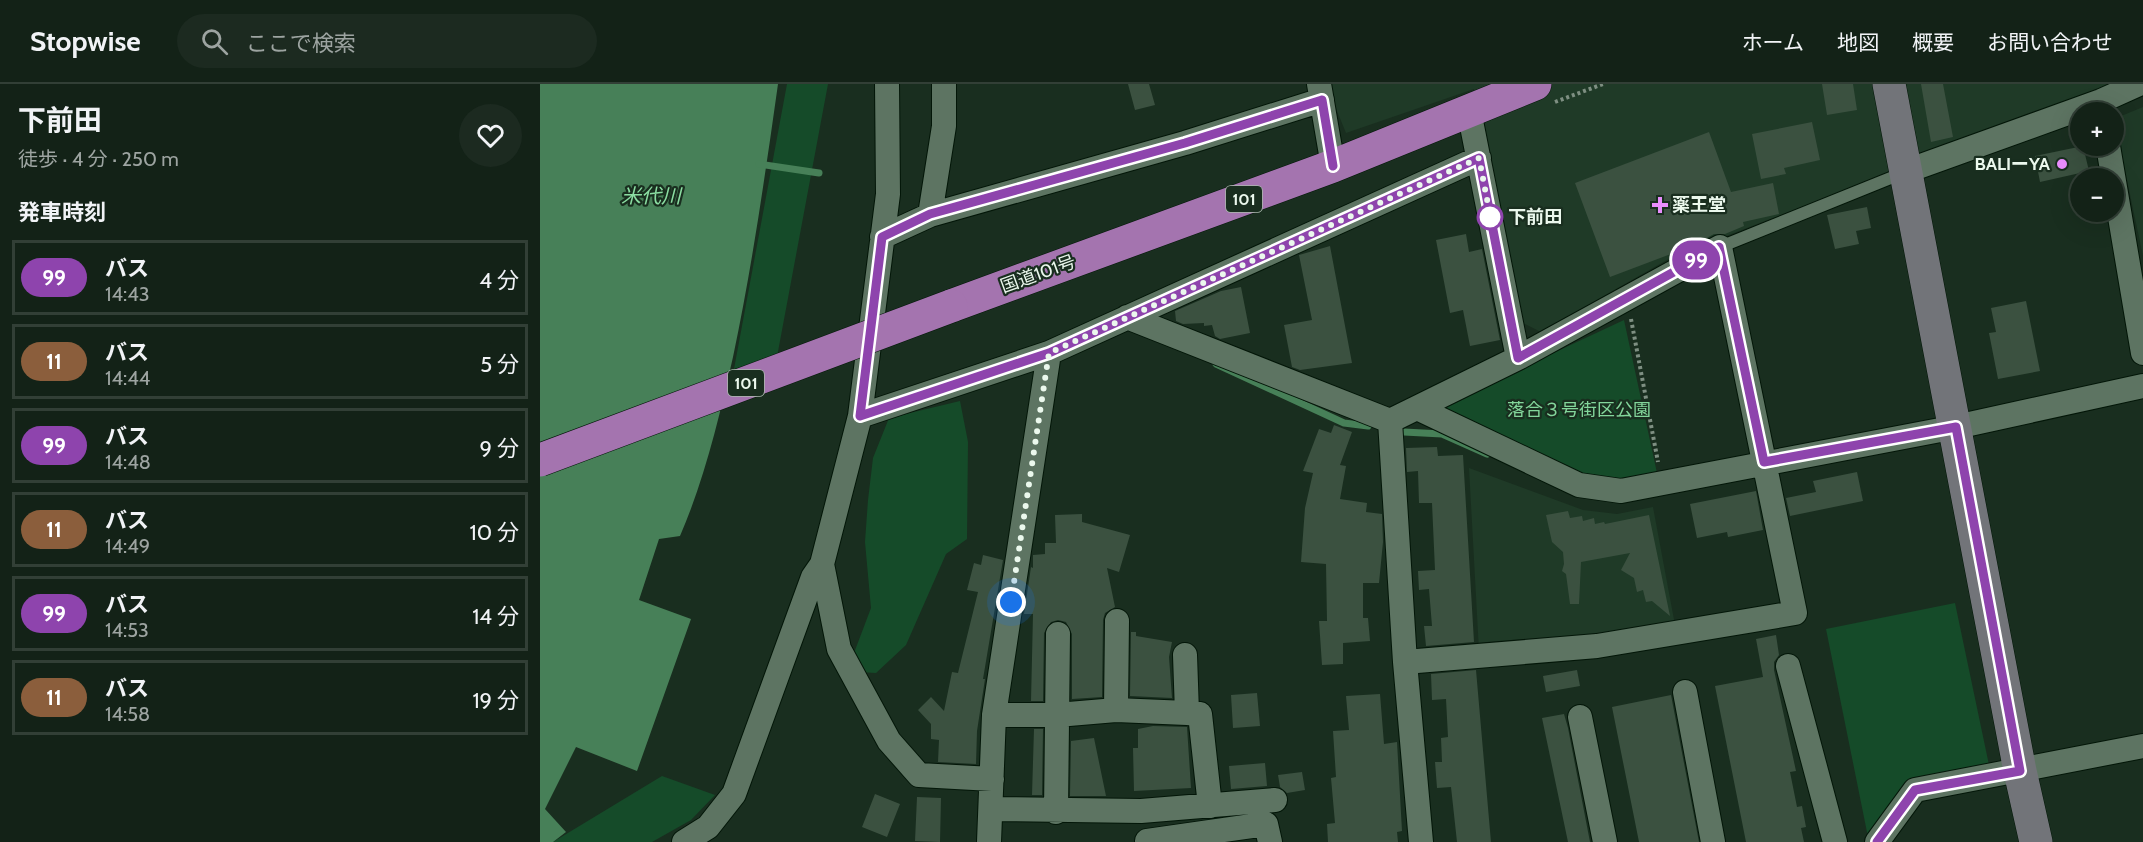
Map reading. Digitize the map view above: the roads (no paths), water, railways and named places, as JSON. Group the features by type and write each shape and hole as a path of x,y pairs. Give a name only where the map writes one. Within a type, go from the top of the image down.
{"highway":[{"name":"国道101号","path":"540,460 1333,166 1535,84"}],"street":[{"path":"684,842 708,827 734,794 813,577 822,564 860,416 888,194 887,84"},
{"path":"930,214 944,126 944,84"},
{"path":"1889,84 2020,771 2036,842"},
{"path":"2109,102 2139,84"},
{"path":"882,237 930,214 1185,143 1321,92 1333,166"},
{"path":"1469,111 1518,358"},
{"path":"1907,171 2070,117"},
{"path":"2110,156 2143,353"},
{"path":"860,416 1049,353 1479,158"},
{"path":"1126,317 1390,421 1518,358 1719,247 1795,613 1597,646 1405,662"},
{"path":"989,842 994,715 1049,353"},
{"path":"1416,408 1579,485 1621,491 1956,427 2143,386"},
{"path":"1390,421 1405,662 1421,842"},
{"path":"822,564 839,649 888,741 919,775 992,778"},
{"path":"1116,710 1117,621"},
{"path":"1056,812 1058,634"},
{"path":"1185,655 1187,713"},
{"path":"1788,666 1835,842"},
{"path":"1685,692 1713,842"},
{"path":"994,715 1057,715 1116,710 1200,714 1210,806"},
{"path":"1580,717 1605,842"},
{"path":"1877,842 1915,790 2143,746"},
{"path":"991,809 1056,812 1141,811 1275,800"},
{"path":"1141,811 1147,841 1266,824 1270,842"}],"lane":[{"path":"1719,247 1907,171"}],"water":[{"name":"米代川","path":"540,84 778,84 746,289 733,357 711,448 680,536 659,539 639,600 691,619 637,771 576,747 545,809 566,832 553,842 540,842"}],"waterway":[{"path":"759,164 819,173"},
{"path":"1216,364 1344,423 1368,426"},
{"path":"1404,432 1442,434 1487,454"}],"place":[{"name":"BALIーYA","path":"2062,164"},
{"name":"薬王堂","path":"1660,205"},
{"name":"下前田","path":"1490,217"}],"park label":[{"name":"落合３号街区公園","path":"1579,410"}]}
